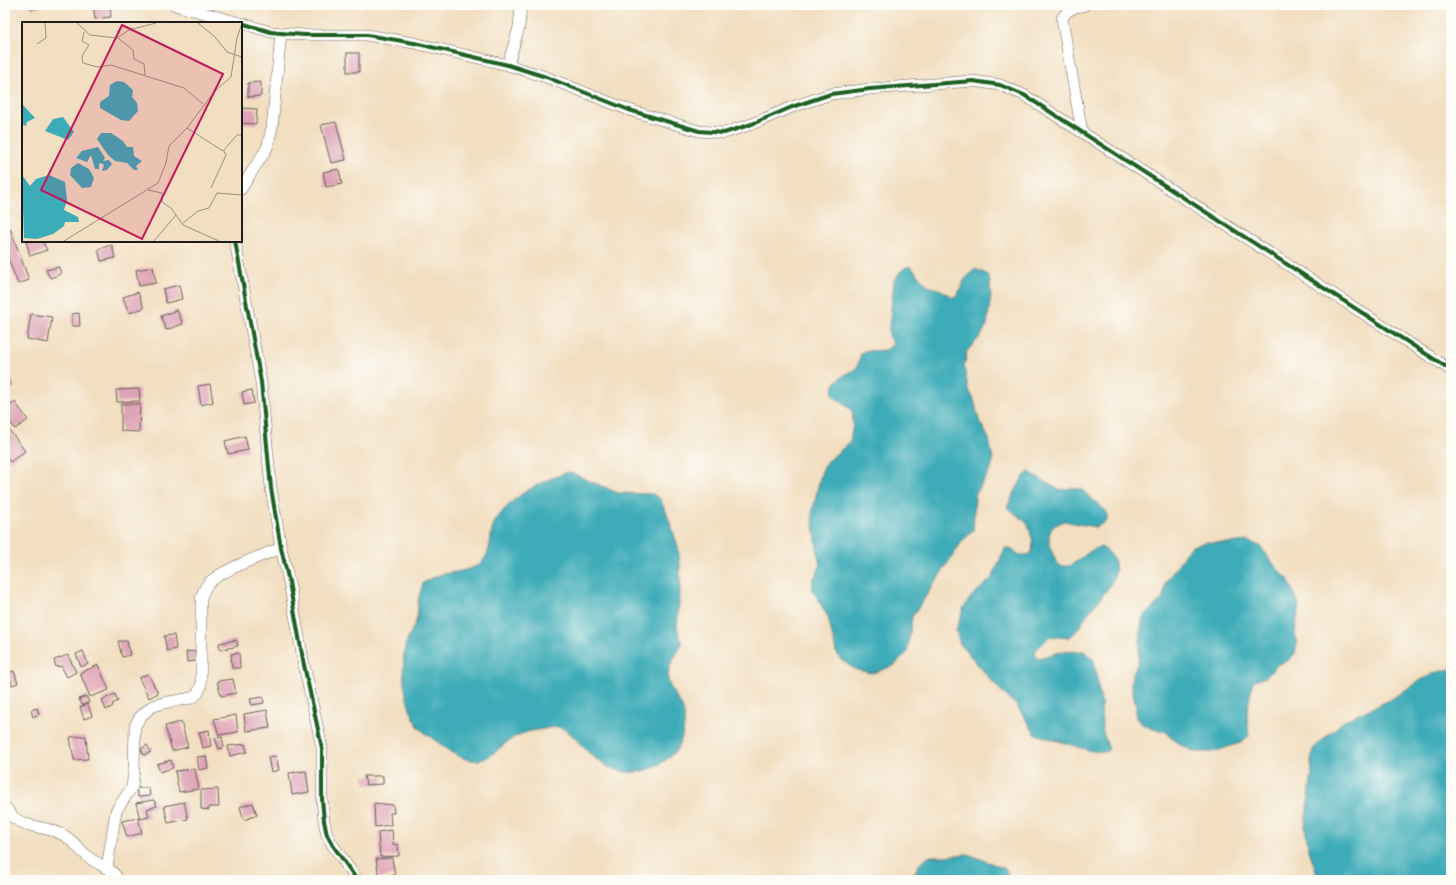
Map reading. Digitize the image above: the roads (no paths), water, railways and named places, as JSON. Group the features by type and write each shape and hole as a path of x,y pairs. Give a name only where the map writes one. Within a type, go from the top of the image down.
{"street":[{"path":"175,5 237,22"},
{"path":"508,65 519,27 522,5"},
{"path":"1082,132 1062,19 1066,12 1070,9 1085,5"},
{"path":"242,23 271,32 281,33 304,35 367,35 414,43 508,65 546,76 629,110 699,131 724,133 831,94 870,89 973,81 1000,85 1024,95 1451,370"},
{"path":"242,187 267,148 272,128 281,33"},
{"path":"235,242 261,382 271,488 281,548 322,748 322,799 324,821 327,835 332,844 357,880"},
{"path":"107,868 116,811 132,786 136,726 140,717 151,707 163,703 192,698 198,693 201,686 201,598 204,589 208,583 218,575 281,548"},
{"path":"5,807 14,818 65,836 92,860 107,868 116,876 118,880"}],"water":[{"path":"906,267 911,267 928,286 941,290 952,297 957,296 965,279 975,269 987,274 990,282 991,296 987,325 981,336 967,351 964,367 968,388 974,400 979,420 989,439 993,460 991,469 975,495 973,531 963,540 912,617 907,653 895,665 873,673 856,670 841,660 836,652 828,617 812,589 813,580 820,567 812,514 821,473 828,461 850,442 853,424 852,410 833,396 834,385 840,378 857,368 861,354 864,351 886,350 893,344 889,337 889,328 894,281 899,273"},
{"path":"569,472 618,493 653,494 660,499 678,546 680,591 677,627 682,644 669,669 668,681 684,712 683,732 679,745 672,755 650,769 639,772 617,770 606,766 586,750 569,732 557,727 534,730 514,737 487,758 478,760 467,759 448,750 426,734 418,726 409,707 406,696 403,675 404,653 406,643 417,618 418,600 423,583 440,575 479,565 488,553 494,523 506,508 530,489 549,479"},
{"path":"1029,472 1059,490 1072,488 1081,489 1107,512 1107,521 1095,527 1064,521 1052,527 1049,535 1050,548 1057,563 1061,566 1070,566 1092,550 1101,547 1110,554 1115,562 1115,571 1113,580 1108,588 1087,614 1075,632 1068,638 1050,636 1035,651 1035,655 1039,658 1061,652 1084,651 1094,660 1101,703 1102,729 1109,750 1106,752 1092,751 1035,734 1017,706 999,689 960,644 956,631 963,609 971,597 992,578 1005,548 1009,548 1020,555 1029,555 1032,551 1033,542 1028,524 1007,507 1023,477"},
{"path":"1247,541 1260,546 1275,566 1288,579 1299,606 1295,632 1297,644 1295,653 1289,660 1277,665 1266,677 1254,681 1247,714 1249,736 1243,742 1213,752 1195,752 1179,744 1165,731 1153,729 1142,724 1136,718 1136,706 1131,683 1132,675 1138,663 1142,618 1163,598 1165,584 1186,552 1192,546 1206,542 1229,543"},
{"path":"1451,669 1451,880 1319,880 1308,847 1305,826 1312,773 1311,762 1313,749 1345,720 1390,700 1434,673"},
{"path":"968,854 1006,869 1009,880 911,880 919,864 926,858 931,856"}]}
